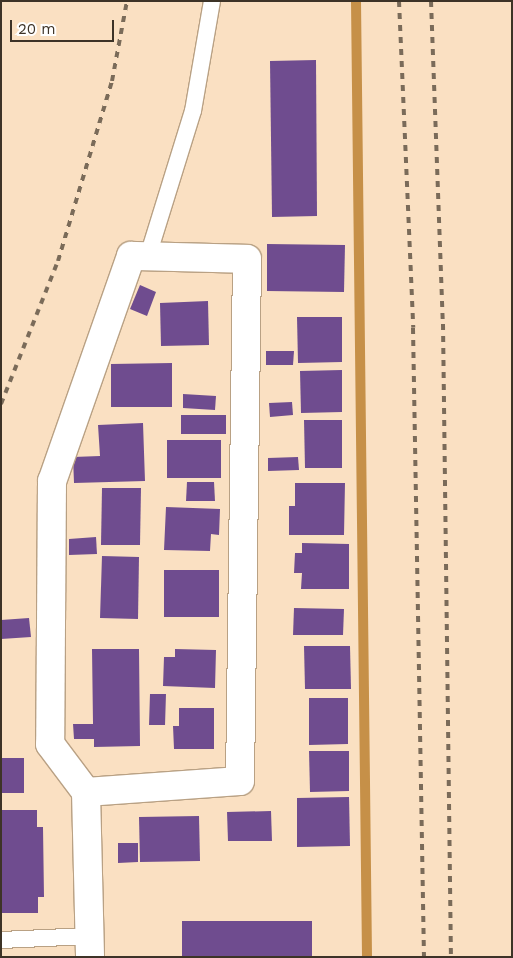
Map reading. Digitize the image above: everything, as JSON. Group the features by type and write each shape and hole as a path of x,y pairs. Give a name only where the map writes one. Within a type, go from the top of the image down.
{"street":[{"path":"86,792 240,781 248,259 131,256 52,481 50,744 86,792 90,947"}],"lane":[{"path":"148,256 193,111 212,1"},
{"path":"1,940 90,947"}],"building":[{"path":"316,60 317,216 272,217 270,61"},
{"path":"267,244 345,245 344,292 267,291"},
{"path":"140,285 156,292 147,316 130,309"},
{"path":"208,301 209,345 161,346 160,303"},
{"path":"297,317 342,317 342,362 298,363"},
{"path":"266,351 294,351 293,365 266,365"},
{"path":"172,363 172,407 111,407 111,364"},
{"path":"342,370 342,412 301,413 300,371"},
{"path":"183,394 216,396 215,410 183,408"},
{"path":"292,402 293,415 270,417 269,403"},
{"path":"181,415 226,415 226,434 181,434"},
{"path":"304,420 342,420 342,468 305,468"},
{"path":"143,423 145,481 74,483 73,457 100,456 98,425"},
{"path":"167,440 221,440 221,478 167,478"},
{"path":"298,457 299,470 268,471 268,458"},
{"path":"187,482 214,482 215,501 186,501"},
{"path":"295,483 345,483 344,535 289,535 289,506 295,506"},
{"path":"102,488 141,488 140,545 101,545"},
{"path":"166,507 220,509 219,535 211,534 210,551 164,550"},
{"path":"96,537 97,554 69,555 69,539"},
{"path":"302,543 349,544 349,589 301,589 302,573 294,573 295,553 302,553"},
{"path":"102,556 139,557 138,619 100,618"},
{"path":"164,570 219,570 219,617 164,617"},
{"path":"294,608 344,609 343,635 293,635"},
{"path":"29,618 31,637 1,639 1,620"},
{"path":"304,646 350,646 351,689 305,689"},
{"path":"92,649 139,649 140,746 94,747 94,739 74,739 73,724 93,724"},
{"path":"175,649 216,650 215,688 163,686 164,657 175,657"},
{"path":"150,694 166,694 165,725 149,725"},
{"path":"309,698 348,698 348,744 309,745"},
{"path":"179,708 214,708 214,749 174,749 173,726 179,726"},
{"path":"309,751 349,751 349,791 310,792"},
{"path":"1,758 24,758 24,793 1,793"},
{"path":"349,797 350,846 297,847 297,798"},
{"path":"1,810 37,810 37,827 43,827 44,897 38,897 38,913 1,913"},
{"path":"271,811 272,841 228,841 227,812"},
{"path":"199,816 200,861 140,862 139,817"},
{"path":"118,843 138,843 138,862 118,863"},
{"path":"182,921 312,921 312,957 182,957"}],"waterway":[{"path":"356,1 367,957"}],"railway":[{"path":"1,404 58,261 112,81 127,1"},
{"path":"399,1 413,328 424,957"},
{"path":"431,1 443,324 451,957"}]}
